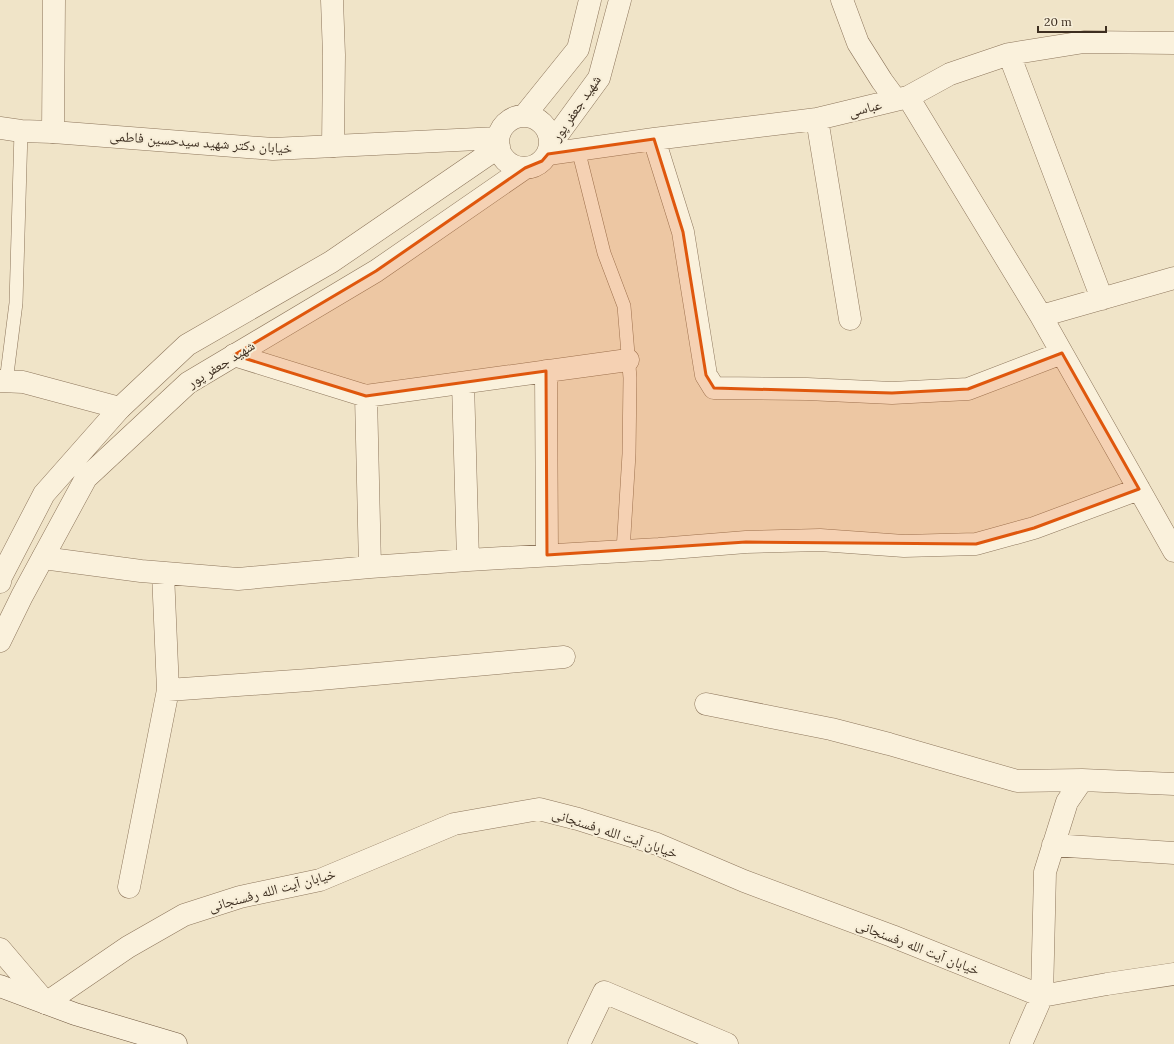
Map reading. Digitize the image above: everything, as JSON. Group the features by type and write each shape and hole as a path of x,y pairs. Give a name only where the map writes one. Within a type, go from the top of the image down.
{"street":[{"path":"53,132 54,0"},
{"path":"332,0 334,56 332,146"},
{"path":"524,116 578,49 590,0"},
{"name":"شهید جعفر پور","path":"549,150 599,78 620,0"},
{"path":"842,0 858,42 882,81 902,98 1041,316 1174,551"},
{"name":"عباسی","path":"549,150 578,150 654,138 817,119 902,98 950,74 1009,54 1084,42 1174,43"},
{"path":"1009,54 1102,299"},
{"path":"524,116 534,117 541,122 550,136 549,150 542,161 534,166 526,168 516,167 508,162 502,156 498,143 501,130 505,124 511,119 524,116"},
{"path":"817,119 850,319"},
{"name":"خیابان دکتر شهید سیدحسین فاطمی","path":"0,128 21,131 53,132 273,149 332,146 498,143"},
{"path":"654,138 683,232 706,376 714,388 807,389 892,393 968,389 1062,352"},
{"path":"0,582 1,577 44,494 120,408 187,345 331,262 498,143"},
{"name":"شهید جعفر پور","path":"0,641 86,478 188,383 376,271 526,168"},
{"path":"1041,316 1174,278"},
{"path":"234,355 366,396 628,360"},
{"path":"546,371 547,555"},
{"path":"3,382 23,382 120,408"},
{"path":"463,383 468,560"},
{"path":"366,396 370,567"},
{"path":"43,558 163,573 238,579 370,567 746,542 812,540 904,546 976,544 1034,528 1139,489"},
{"path":"129,888 168,690 163,573"},
{"path":"168,690 309,680 564,657"},
{"path":"706,704 853,735 1017,781 1082,780 1174,784"},
{"path":"1021,1044 1042,996 1045,872 1066,802 1082,780"},
{"name":"خیابان آیت الله رفسنجانی","path":"46,1003 128,947 184,915 240,897 320,880 454,824 539,809 578,819 657,844 744,881 892,936 1042,996"},
{"path":"1053,846 1174,853"},
{"path":"0,949 46,1003"},
{"path":"1042,996 1106,984 1174,974"},
{"path":"0,986 75,1014 176,1044"},
{"path":"579,1044 604,992 727,1044"}],"lane":[{"path":"3,382 16,303 21,131"},
{"path":"578,150 604,252 624,306 630,378 629,454 623,551"}],"highlighted area":[{"path":"654,139 683,232 706,375 714,388 892,393 968,389 1062,353 1139,489 1034,528 976,544 746,542 547,555 546,371 366,396 234,355 376,271 525,168 542,161 548,154"}]}
